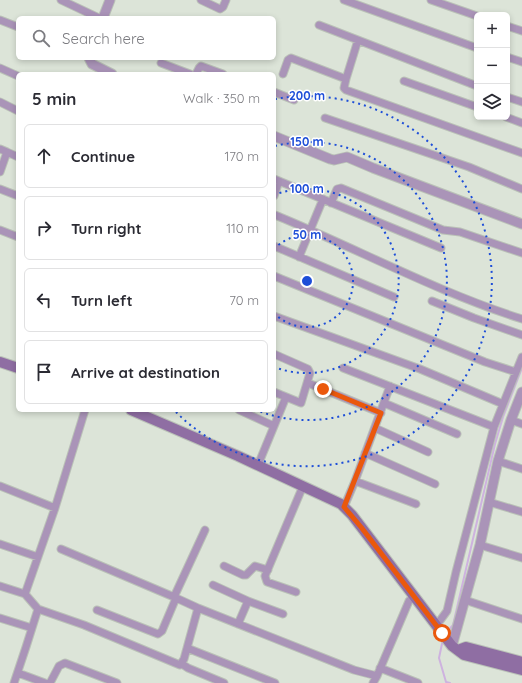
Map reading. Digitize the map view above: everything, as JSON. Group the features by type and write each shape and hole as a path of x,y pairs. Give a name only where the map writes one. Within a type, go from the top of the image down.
{"main road":[{"path":"0,362 16,367"},
{"path":"136,412 258,465 341,504 352,515 447,639 464,655 522,670"},
{"path":"447,639 466,647 522,662"}],"street":[{"path":"61,0 95,16"},
{"path":"104,16 110,0"},
{"path":"201,0 220,9 223,7 226,0"},
{"path":"344,0 474,47"},
{"path":"432,0 474,15"},
{"path":"0,20 16,26"},
{"path":"319,25 474,85"},
{"path":"510,27 522,31"},
{"path":"358,40 344,88 349,92 522,153"},
{"path":"283,74 288,60 291,58 346,80"},
{"path":"510,58 522,62"},
{"path":"90,60 92,64 108,72"},
{"path":"162,63 185,72"},
{"path":"197,72 201,66 218,72"},
{"path":"0,68 16,75"},
{"path":"404,81 474,106"},
{"path":"276,93 294,100"},
{"path":"510,98 522,102"},
{"path":"0,102 16,110"},
{"path":"325,118 469,168 522,189"},
{"path":"510,118 522,123"},
{"path":"276,137 330,159 334,160 347,157 522,224"},
{"path":"0,149 16,156"},
{"path":"0,172 7,152"},
{"path":"277,180 441,248"},
{"path":"332,203 337,189 341,188 443,230 460,232 522,253"},
{"path":"0,189 16,195"},
{"path":"300,257 312,230 323,199"},
{"path":"276,215 312,230 461,298 522,320"},
{"path":"0,230 16,236"},
{"path":"276,247 394,297"},
{"path":"276,277 478,359 516,372"},
{"path":"432,301 484,322 522,334"},
{"path":"276,317 420,370 503,404"},
{"path":"276,355 308,370 310,373 301,403 276,393"},
{"path":"447,639 447,611 494,427 522,357"},
{"path":"343,368 494,427"},
{"path":"308,383 381,413"},
{"path":"344,507 390,386"},
{"path":"447,639 465,600 480,545 498,461 522,392"},
{"path":"258,465 286,397"},
{"path":"384,403 457,434"},
{"path":"25,594 55,508 84,412"},
{"path":"243,412 274,426"},
{"path":"511,420 522,424"},
{"path":"375,428 428,452"},
{"path":"365,453 435,484"},
{"path":"498,461 522,469"},
{"path":"355,481 416,504"},
{"path":"0,486 55,508"},
{"path":"296,592 267,582 265,576 303,486"},
{"path":"489,502 522,512"},
{"path":"97,610 158,634 162,631 205,530"},
{"path":"0,544 38,557"},
{"path":"480,545 522,558"},
{"path":"61,549 198,608 354,670 377,676"},
{"path":"224,566 243,575 246,575 255,566 268,570"},
{"path":"213,585 248,601 283,614"},
{"path":"0,586 25,594 38,609 84,625 177,664 182,664 224,683"},
{"path":"373,683 409,601 415,596"},
{"path":"465,600 522,619"},
{"path":"238,624 248,601"},
{"path":"182,664 198,608"},
{"path":"14,683 38,609"},
{"path":"0,618 32,628"},
{"path":"187,648 275,683"},
{"path":"50,683 60,666 65,663 117,683"},
{"path":"380,668 418,683"},
{"path":"18,673 45,683"}],"waterway":[{"path":"446,633 453,625 495,444 503,417 522,368"},
{"path":"443,639 439,658 446,682 450,683"}],"route":[{"path":"323,389 381,413 344,507 352,515 415,596 442,633"}]}
